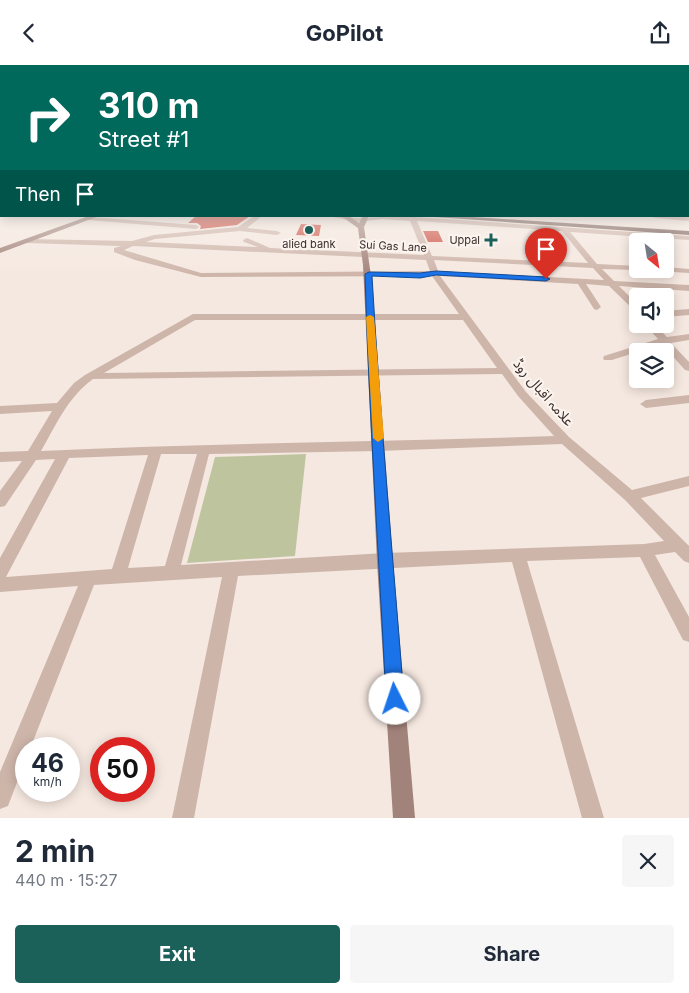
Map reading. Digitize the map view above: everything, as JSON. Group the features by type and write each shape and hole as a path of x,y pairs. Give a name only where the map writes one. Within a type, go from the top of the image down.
{"main road":[{"path":"0,247 27,241 90,217"},
{"path":"0,251 13,244 90,217"},
{"path":"356,219 367,255 369,274 372,372 379,447 385,560 404,818"},
{"path":"490,221 689,229"},
{"path":"490,221 645,233"},
{"path":"674,233 689,233"}],"street":[{"path":"90,217 231,230"},
{"path":"245,229 258,217"},
{"path":"339,217 356,219 382,217 490,221 564,229 645,233"},
{"path":"666,217 689,219"},
{"name":"علامہ اقبال روڈ","path":"418,218 438,280 522,394 565,440 630,496 689,556"},
{"path":"490,221 493,234"},
{"path":"245,229 248,240 247,250"},
{"path":"276,233 245,229 160,236 130,244 117,250 138,258 201,275 420,275 436,273 689,288"},
{"path":"564,229 594,265 629,301"},
{"path":"674,236 689,238"},
{"path":"248,240 276,251"},
{"name":"Sui Gas Lane","path":"27,241 130,244 629,267"},
{"path":"674,270 689,271"},
{"path":"580,281 598,307"},
{"path":"674,313 689,312"},
{"path":"0,502 32,456 60,407 78,385 88,377 193,317 466,317"},
{"path":"656,333 689,368"},
{"path":"608,358 663,341 689,337"},
{"path":"88,377 101,375 504,371"},
{"path":"646,404 689,399"},
{"path":"0,410 60,407"},
{"path":"0,457 156,450 379,447 565,440"},
{"path":"118,576 156,450"},
{"path":"171,573 204,450"},
{"path":"0,573 65,453"},
{"path":"630,496 689,481"},
{"path":"0,585 385,560 644,550 678,545"},
{"path":"644,550 689,634"},
{"path":"518,556 593,818"},
{"path":"184,818 231,570"},
{"path":"0,798 89,579"}],"green space":[{"path":"306,454 295,556 187,563 215,457"}],"building":[{"path":"195,217 249,217 237,225 200,229 201,226 197,223 188,223"},
{"name":"alied bank","path":"301,224 321,225 319,236 296,235"},
{"path":"423,231 438,231 443,242 428,242"}],"slow traffic":[{"path":"370,317 372,372 378,438"}],"place":[{"name":"alied bank","path":"309,230"},
{"name":"Uppal","path":"491,240"}],"route":[{"path":"395,699 379,447 372,372 369,274 420,275 436,273 546,279"}]}
